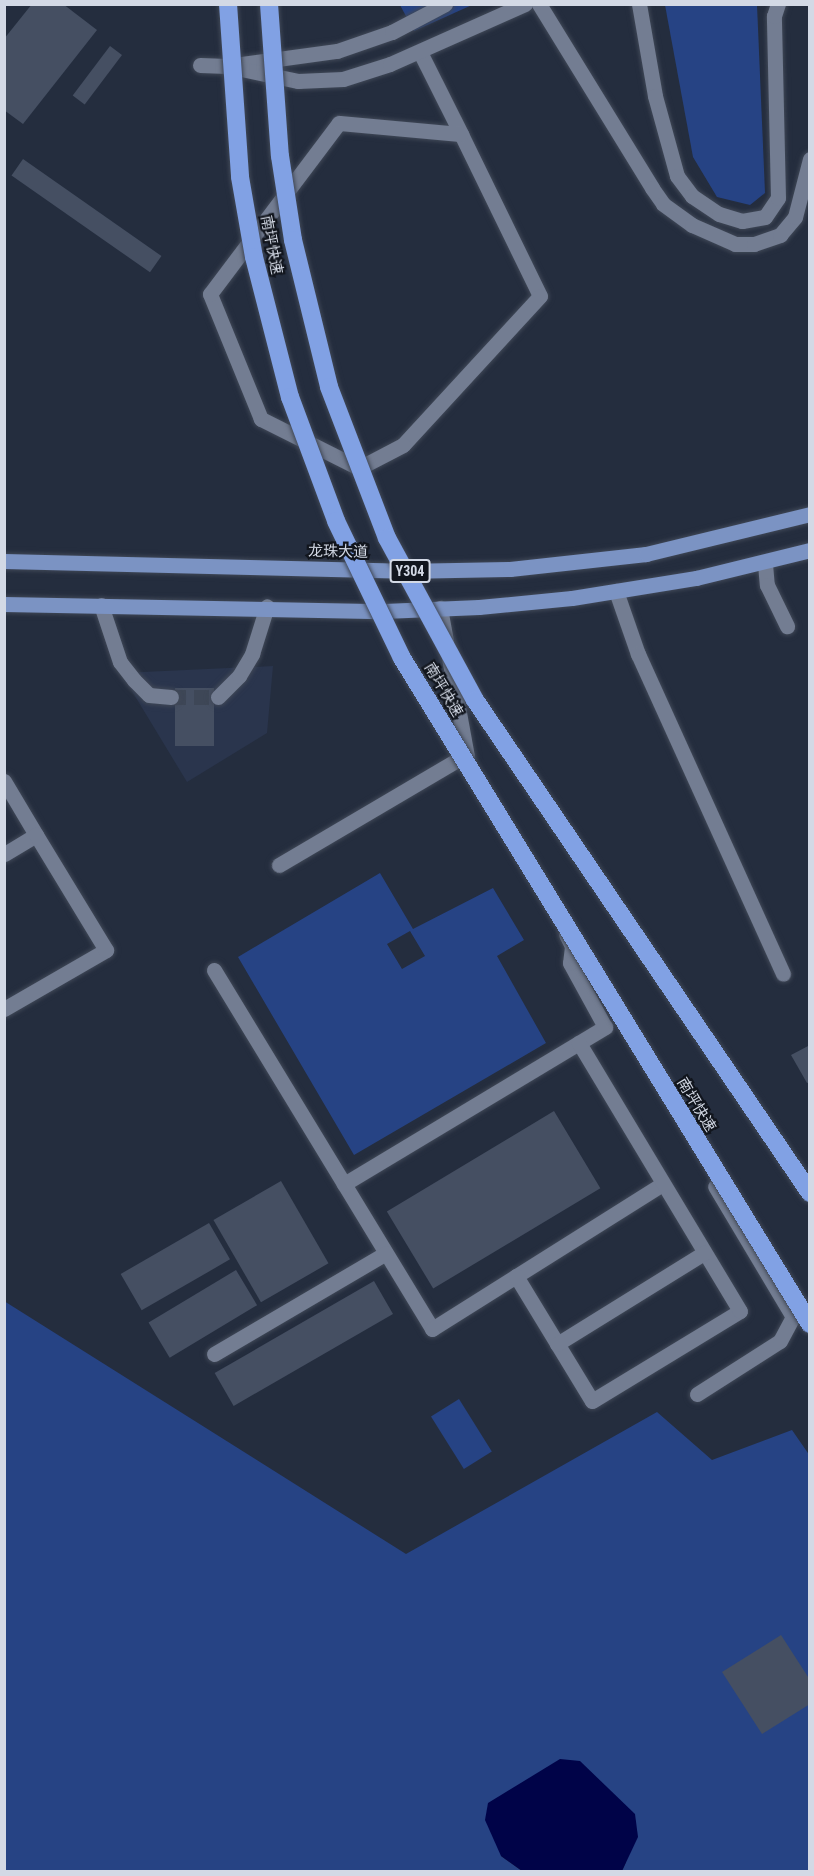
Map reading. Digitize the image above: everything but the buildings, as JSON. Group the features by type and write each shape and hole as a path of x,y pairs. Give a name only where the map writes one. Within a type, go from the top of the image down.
{"highway":[{"name":"南坪快速","path":"228,4 237,142 254,257 290,398 336,521 402,658 810,1324"},
{"name":"南坪快速","path":"269,4 280,156 296,252 329,387 387,538 475,699 810,1193"}],"main road":[{"name":"龙珠大道","path":"4,561 363,570 498,570 646,554 810,514"},
{"path":"4,604 267,606 384,611 440,608 616,591 765,564 810,550"}],"lane":[{"path":"200,65 227,66 337,51 392,32 445,4"},
{"path":"227,66 270,76 318,81 367,73 420,52 525,4"},
{"path":"539,4 657,197 693,225 735,244 754,244 780,235 795,217 810,159"},
{"path":"639,4 655,96 677,176 692,196 719,214 742,221 765,217 778,198 774,16 778,4"},
{"path":"420,52 461,134 540,296 403,446 359,468 261,419 210,294 339,123 461,134"},
{"path":"765,564 767,585 787,626"},
{"path":"616,591 638,654 783,974"},
{"path":"100,605 120,662 149,695 171,697"},
{"path":"218,697 239,676 252,654 267,606"},
{"path":"440,608 466,755 572,946 793,1317 780,1341 697,1394"},
{"path":"279,866 466,755"},
{"path":"4,782 106,950 4,1009"},
{"path":"4,854 36,835"},
{"path":"344,1184 605,1027 570,963 572,946"},
{"path":"214,970 432,1329 662,1184"},
{"path":"516,1276 592,1401 740,1311 579,1043"},
{"path":"557,1344 704,1253"},
{"path":"214,1354 386,1254"}],"shaded area":[{"path":"400,5 472,5 414,31"},
{"path":"665,5 757,5 765,193 750,205 717,197 693,157"},
{"path":"273,666 267,733 187,782 121,673"},
{"path":"380,873 413,929 493,888 524,940 497,956 546,1043 354,1155 238,957","holes":["410,931 425,956 402,969 387,944"]},
{"path":"4,1301 406,1554 657,1412 712,1460 792,1430 810,1456 809,1871 622,1871 626,1862 501,1856 522,1871 5,1871"},
{"path":"459,1399 492,1452 464,1469 431,1416"},
{"path":"560,1759 580,1761 635,1814 638,1837 622,1871 522,1871 501,1856 485,1820 488,1803"}],"tunnel":[{"path":"171,697 218,697"}]}
